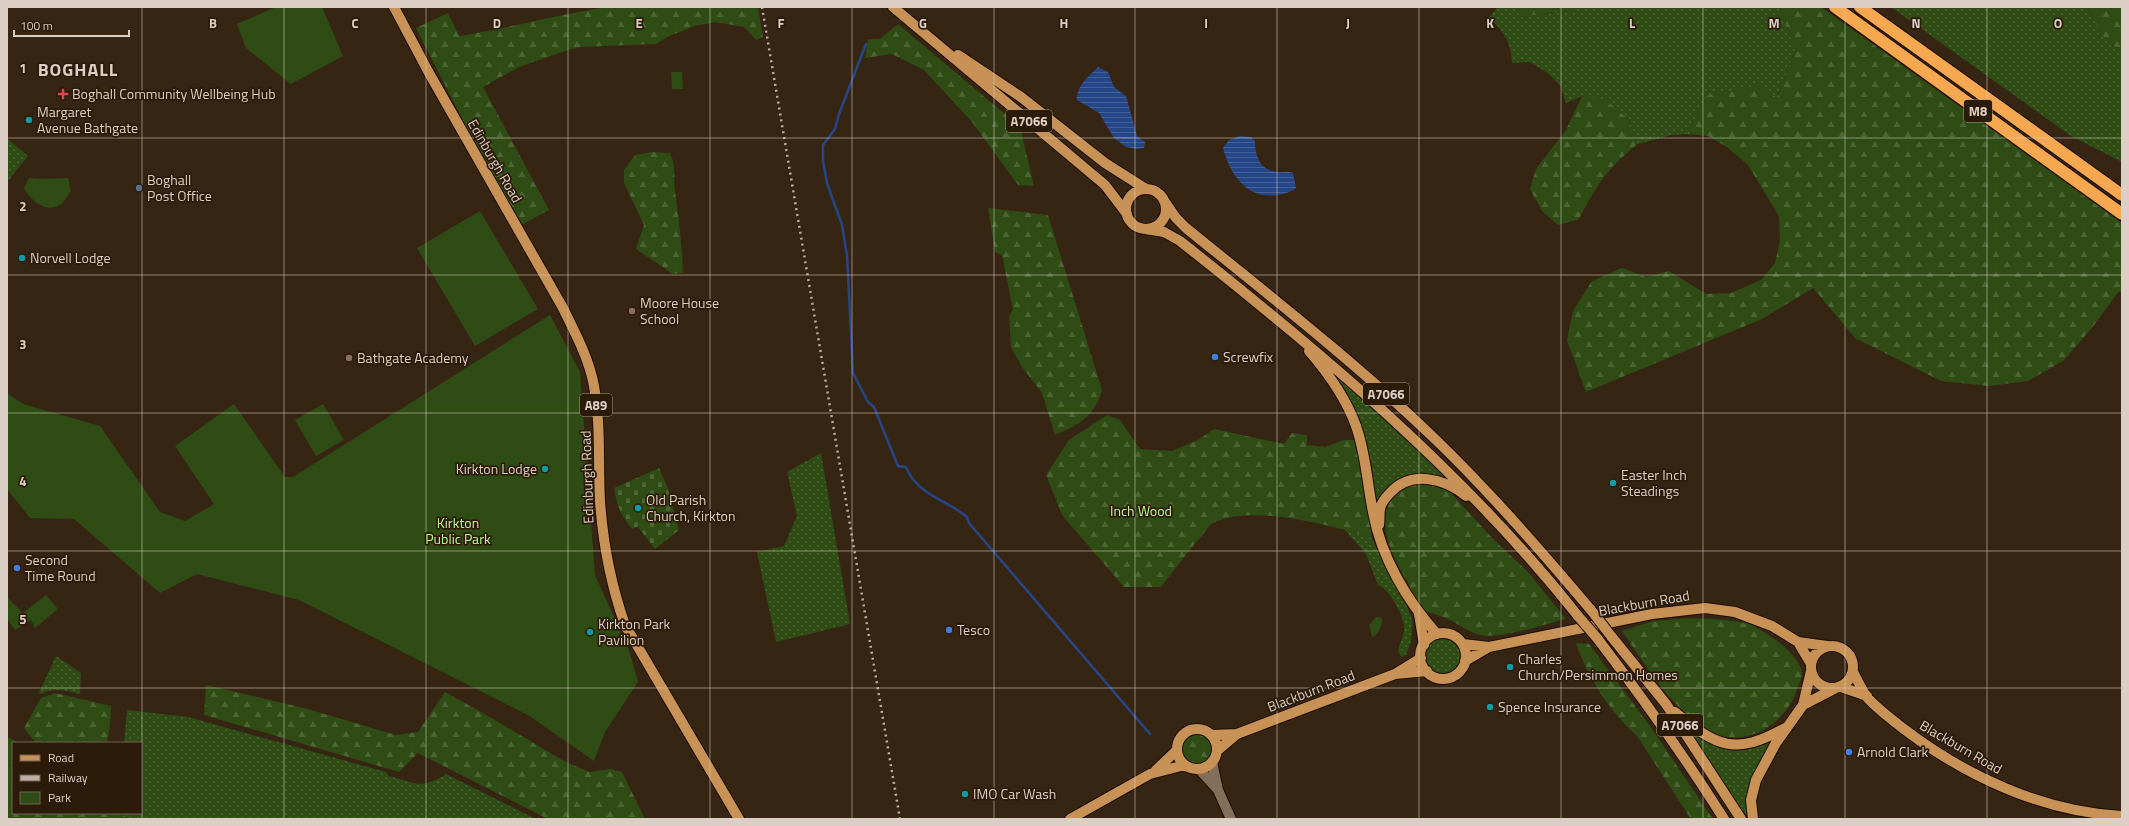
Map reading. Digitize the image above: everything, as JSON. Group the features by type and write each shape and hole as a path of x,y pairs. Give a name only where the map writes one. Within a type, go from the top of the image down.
{"highway":[{"name":"M8","path":"1835,7 2122,214"},
{"name":"M8","path":"1860,7 2122,194"}],"main road":[{"name":"Edinburgh Road","path":"394,7 428,73 563,308 582,347 594,385 600,433 600,501 605,551 615,596 625,625 739,819"},
{"name":"A7066","path":"893,7 1105,185 1127,214 1133,225 1145,230 1164,232 1180,241 1345,376 1444,467 1557,589 1597,638 1641,696 1697,776 1724,819"},
{"name":"A7066","path":"926,34 998,81 1105,163 1146,189 1156,192 1163,198 1176,218 1186,228 1354,365 1434,439 1542,553 1591,610 1666,704 1741,819"},
{"path":"1127,214 1126,207 1131,197 1140,190 1146,189"},
{"path":"1145,230 1155,228 1163,221 1166,211 1163,198"},
{"name":"A7066","path":"1293,333 1334,385 1356,426 1364,453 1373,513 1379,535 1394,570 1419,614"},
{"name":"A7066","path":"1379,535 1380,508 1387,496 1396,486 1407,481 1423,478 1442,481 1462,493 1491,517"},
{"name":"Blackburn Road","path":"1463,644 1489,647 1652,614 1705,608 1735,612 1757,618 1798,642 1827,646"},
{"path":"1419,614 1437,634"},
{"path":"1419,614 1424,645 1421,658 1427,671 1439,678 1451,677 1462,669 1465,661 1465,650 1463,644 1452,635 1437,634 1430,638 1424,645"},
{"name":"Blackburn Road","path":"1798,642 1811,668"},
{"path":"1827,646 1836,646 1847,652 1853,661 1853,672 1850,679 1838,688 1830,689 1820,685 1811,668 1818,651 1827,646"},
{"name":"Blackburn Road","path":"1465,661 1489,647"},
{"name":"Blackburn Road","path":"1212,735 1237,734 1396,674 1421,658"},
{"name":"A7066","path":"1753,819 1751,800 1756,780 1763,764 1803,705 1811,668"},
{"name":"Blackburn Road","path":"1396,674 1427,671"},
{"name":"Blackburn Road","path":"1853,672 1867,696 1908,732 1938,753 1980,778 2036,799 2093,813 2122,816"},
{"name":"A7066","path":"1803,705 1838,688"},
{"name":"Blackburn Road","path":"1838,688 1867,696"},
{"name":"A7066","path":"1666,704 1697,731 1724,744 1735,745 1752,743 1766,739 1788,726"},
{"path":"1070,819 1150,774 1177,750 1181,737 1191,729 1204,730 1212,735 1215,740 1217,751 1212,762 1199,769 1185,765 1180,761 1177,750"},
{"name":"Blackburn Road","path":"1217,751 1237,734"},
{"path":"1150,774 1185,765"}],"street":[{"path":"1212,762 1218,790 1231,819"},
{"path":"1199,769 1218,790"}],"green space":[{"path":"276,7 322,7 343,56 291,84 246,48 237,24"},
{"path":"606,7 758,7 763,37 756,40 744,27 715,22 695,26 667,37 656,44 581,47 568,50 519,67 483,87 549,210 517,227 416,28 448,13 459,36"},
{"path":"1498,7 1515,7 1521,17 1571,11 1573,7 1779,7 1796,48 1777,98 1708,95 1687,134 1672,135 1638,144 1628,119 1582,96 1566,103 1561,87 1549,74 1530,62 1512,63 1510,49 1506,38 1489,17"},
{"path":"1515,7 1573,7 1571,11 1520,17"},
{"path":"1779,7 1821,7 2122,223 2122,293 2119,291 2091,329 2063,361 2028,381 1989,386 1941,381 1855,338 1813,288 1762,319 1586,392 1567,340 1573,311 1592,281 1622,268 1646,277 1669,271 1706,294 1731,293 1761,280 1775,263 1780,240 1779,216 1748,165 1727,147 1708,136 1687,134 1708,95 1758,85 1777,98 1796,48"},
{"path":"1891,7 2087,7 2103,36 2122,53 2122,162 2071,136"},
{"path":"2087,7 2122,7 2122,53 2103,36"},
{"path":"898,24 1020,127 1034,186 1018,185 972,122 924,70 892,54 865,58 868,39 880,39"},
{"path":"671,72 682,72 683,89 672,89"},
{"path":"1582,96 1605,99 1628,119 1638,144 1611,169 1597,187 1579,219 1558,225 1542,211 1530,189 1536,169 1566,130"},
{"path":"7,138 28,156 7,182"},
{"path":"652,152 670,153 672,158 683,273 673,274 636,249 644,225 624,183 624,170 635,155"},
{"path":"29,178 68,178 71,191 60,204 55,207 46,207 37,203 29,196 24,188"},
{"path":"988,208 1048,215 1102,390 1095,407 1085,418 1079,423 1055,435 1042,393 1022,367 1011,347 1009,316 1013,309 1002,255 995,252"},
{"path":"480,211 538,309 475,346 417,248"},
{"name":"Kirkton Public Park","path":"550,315 580,372 595,575 629,650 638,682 605,732 594,761 528,715 299,600 197,574 160,593 74,519 30,518 7,489 7,393 23,404 100,426 160,512 185,521 214,504 175,446 234,404 285,477 293,477"},
{"path":"1328,368 1390,423 1450,482 1422,474 1377,509 1372,466 1361,429"},
{"path":"323,404 344,440 316,456 295,420"},
{"name":"Inch Wood","path":"1107,415 1120,420 1140,449 1172,451 1198,440 1214,429 1284,444 1292,433 1307,435 1307,445 1326,447 1343,440 1354,440 1361,467 1372,538 1292,518 1248,515 1229,517 1210,525 1161,587 1124,587 1062,515 1046,475 1069,440"},
{"path":"821,453 850,624 776,642 757,552 784,546 797,516 787,472"},
{"path":"659,468 667,486 679,530 655,549 638,527 632,529 625,519 616,500 614,488"},
{"path":"1413,484 1430,484 1450,492 1494,540 1527,571 1566,619 1508,634 1485,636 1473,633 1450,620 1421,608 1393,555 1385,528 1385,515 1390,503 1398,492"},
{"path":"1345,530 1372,538 1386,570 1408,609 1413,622 1411,641 1406,655 1401,657 1398,650 1404,629 1401,615 1387,591 1378,585 1366,554"},
{"path":"46,595 58,609 35,628 31,620 15,630 8,620 7,597 23,613"},
{"path":"1376,617 1382,618 1382,623 1378,632 1372,637 1369,625"},
{"path":"1688,618 1729,620 1751,625 1766,633 1782,645 1796,659 1802,674 1801,679 1794,697 1788,707 1772,724 1762,731 1740,737 1719,736 1699,725 1686,714 1662,688 1622,631 1653,621"},
{"path":"1447,636 1454,639 1460,645 1463,656 1462,664 1454,673 1447,676 1439,676 1432,673 1424,664 1423,652 1426,645 1435,637"},
{"path":"1576,643 1589,644 1652,729 1713,819 1691,819 1637,736 1618,716 1600,693 1586,668"},
{"path":"56,656 81,673 80,694 55,690 41,694 39,693"},
{"path":"206,685 304,708 396,735 418,732 445,692 564,761 589,772 611,769 622,772 645,819 548,819 418,753 399,772 204,715"},
{"path":"55,693 111,706 107,742 35,742 24,728 41,698"},
{"path":"127,710 188,717 386,772 389,776 412,783 424,784 446,774 536,819 130,819 121,814 142,814 142,742 124,742"},
{"path":"1204,733 1213,746 1212,756 1204,762 1186,763 1182,748 1183,742 1194,735"},
{"path":"1691,735 1720,747 1749,748 1775,741 1757,766 1749,793 1746,817"},
{"path":"7,737 18,742 12,742 12,765 7,766"},
{"path":"12,765 12,814 121,814 130,819 7,819 7,766"}],"water":[{"path":"1098,67 1108,72 1114,87 1126,96 1137,136 1145,142 1144,148 1137,149 1126,147 1114,138 1099,113 1077,100 1077,95 1081,86"},
{"path":"1240,136 1251,137 1255,141 1257,157 1266,168 1271,171 1293,173 1296,188 1280,195 1268,196 1257,193 1239,181 1227,161 1223,148 1229,140"}],"waterway":[{"path":"866,44 839,114 835,129 823,145 823,161 827,183 842,225 847,255 853,373 868,402 874,407 898,466 906,467 917,484 933,496 967,517 969,523 1150,734"}],"railway":[{"path":"762,7 900,819"}],"place":[{"name":"Boghall Community Wellbeing Hub","path":"63,94"},
{"name":"Margaret Avenue Bathgate","path":"29,120"},
{"name":"Boghall Post Office","path":"139,188"},
{"name":"Norvell Lodge","path":"22,258"},
{"name":"Moore House School","path":"632,311"},
{"name":"Screwfix","path":"1215,357"},
{"name":"Bathgate Academy","path":"349,358"},
{"name":"Kirkton Lodge","path":"545,469"},
{"name":"Easter Inch Steadings","path":"1613,483"},
{"name":"Old Parish Church, Kirkton","path":"638,508"},
{"name":"Second Time Round","path":"17,568"},
{"name":"Tesco","path":"949,630"},
{"name":"Kirkton Park Pavilion","path":"590,632"},
{"name":"Charles Church/Persimmon Homes","path":"1510,667"},
{"name":"Spence Insurance","path":"1490,707"},
{"name":"Arnold Clark","path":"1849,752"},
{"name":"IMO Car Wash","path":"965,794"}],"district":[{"name":"BOGHALL","path":"78,70"}]}
